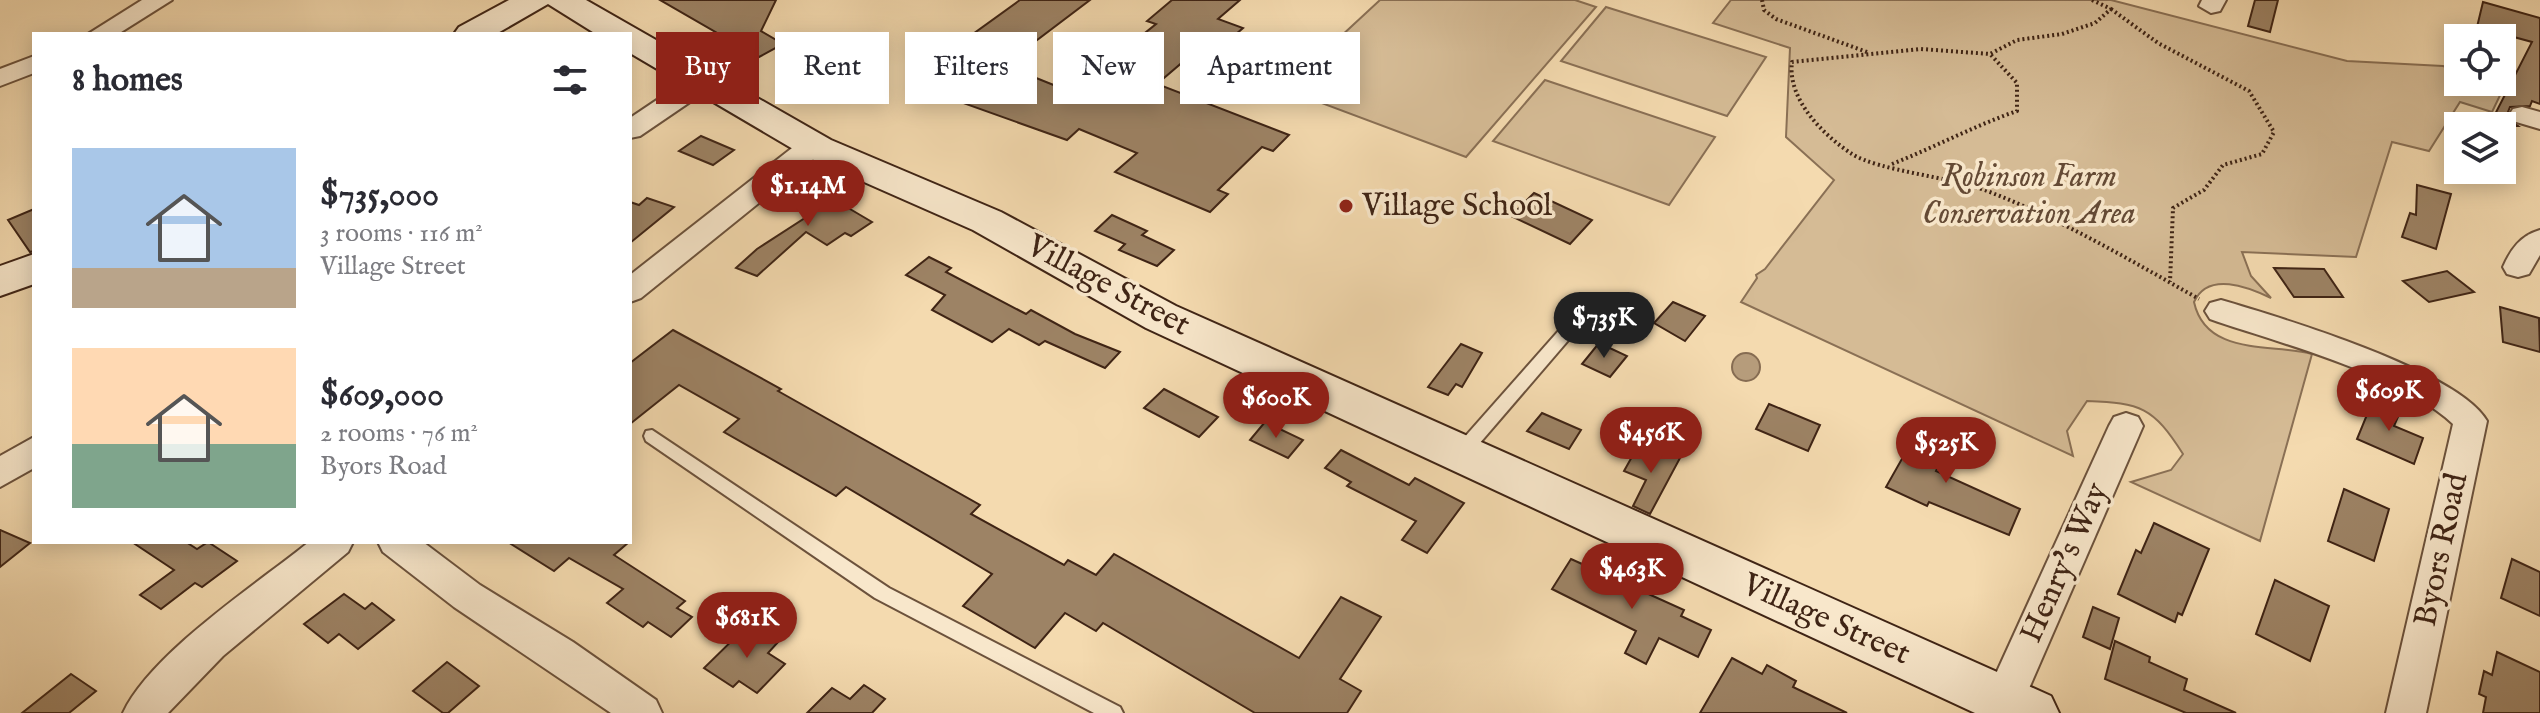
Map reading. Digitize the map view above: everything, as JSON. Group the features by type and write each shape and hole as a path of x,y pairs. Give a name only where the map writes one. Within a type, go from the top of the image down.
{"main road":[{"path":"475,32 534,0"},
{"path":"562,0 618,32"},
{"name":"Village Street","path":"632,40 656,54"},
{"name":"Village Street","path":"742,104 818,148 987,221 1161,317 2018,707"},
{"path":"0,282 32,269"}],"street":[{"path":"104,32 160,0"},
{"path":"0,78 32,65"},
{"path":"632,129 669,104"},
{"path":"632,289 802,154 818,148"},
{"path":"2518,267 2524,253 2540,240"},
{"name":"Byors Road","path":"2221,311 2414,383 2457,406 2470,421 2406,713"},
{"name":"Henry's Way","path":"2018,707 2126,426"},
{"path":"0,474 32,451"},
{"path":"143,713 161,691 221,636 333,544"},
{"path":"399,544 467,596 559,654 642,713"}],"lane":[{"path":"1460,454 1590,305"},
{"path":"652,436 882,593 1113,713"}],"path":[{"path":"1762,0 1764,10 1776,19 1869,53"},
{"path":"2092,0 2111,9 2158,43 2249,91 2274,132 2262,154 2223,165 2204,190 2173,208 2169,239 2170,283"},
{"path":"2111,9 2095,23 2062,34 2017,40 1990,54 1960,49 1869,53 1792,62 1790,76 1816,127 1855,156 1985,190 2086,235 2221,311"},
{"path":"1891,165 1940,145 1961,131 2017,111 2017,83 1990,54"}],"green space":[{"path":"1380,0 1575,0 1596,7 1466,157 1324,104 1360,104 1360,32 1345,32"},
{"name":"Robinson Farm Conservation Area","path":"1731,0 2111,0 2347,61 2443,66 2444,96 2500,96 2492,112 2460,102 2454,112 2444,112 2444,127 2429,151 2392,142 2356,257 2242,252 2251,276 2271,298 2240,286 2218,284 2200,292 2194,302 2201,320 2212,332 2226,340 2312,354 2260,541 2131,482 2171,470 2183,454 2163,426 2144,411 2133,406 2087,401 2067,431 2073,456 1741,302 1756,275 1765,269 1834,180 1786,137 1790,48 1713,23"},
{"path":"1606,7 1766,57 1727,116 1561,61"},
{"path":"1545,80 1715,137 1669,205 1493,141"}],"shaded area":[{"path":"1746,353 1756,357 1760,367 1756,377 1746,381 1736,377 1732,367 1736,357"}],"building":[{"path":"660,0 776,0 761,31 775,39 775,48 759,57 759,32 716,32"},
{"path":"1020,0 1090,0 1037,40 1037,32 976,32"},
{"path":"1172,0 1240,0 1218,19 1243,28 1238,32 1180,32 1180,64 1164,78 1164,32 1146,32 1156,24 1147,21"},
{"path":"2255,0 2278,0 2270,32 2248,26"},
{"path":"2483,2 2540,18 2540,104 2532,101 2530,106 2510,107 2508,112 2496,112 2504,96 2516,96 2516,73 2532,42 2516,38 2516,24 2478,24"},
{"path":"1037,78 1053,85 1053,104 1164,104 1164,87 1180,93 1180,104 1209,104 1289,135 1273,151 1262,147 1218,190 1228,194 1210,212 1115,172 1137,153 1079,129 1067,140 966,104 1037,104"},
{"path":"701,136 734,150 713,165 679,151"},
{"path":"2417,185 2451,194 2436,249 2402,237 2410,213 2416,215"},
{"path":"811,186 872,222 851,236 845,233 827,245 806,232 757,276 736,268 757,249 811,214 790,200"},
{"path":"1534,193 1592,220 1570,244 1511,216"},
{"path":"647,198 674,207 632,241 632,203 639,205"},
{"path":"32,210 32,252 30,252 8,220"},
{"path":"1112,215 1147,231 1142,235 1174,250 1157,266 1119,250 1125,244 1095,231"},
{"path":"929,257 951,268 946,272 1026,314 1031,310 1075,334 1120,352 1105,368 1045,341 1039,345 1009,329 992,342 932,310 945,295 906,275"},
{"path":"2274,268 2324,269 2343,297 2294,297"},
{"path":"2447,271 2474,292 2429,302 2403,281"},
{"path":"1673,302 1705,316 1685,341 1654,323"},
{"path":"2500,307 2539,318 2540,352 2503,342"},
{"path":"673,330 980,505 971,514 1064,565 1068,560 1096,575 1114,554 1299,658 1341,597 1381,617 1340,679 1361,691 1347,713 1255,713 1103,623 1096,631 1065,613 1035,648 963,606 992,574 846,487 836,496 724,432 739,419 679,385 632,422 632,361"},
{"path":"1599,343 1627,356 1610,377 1582,364"},
{"path":"1461,344 1482,353 1462,387 1456,384 1448,395 1428,387"},
{"path":"1164,389 1218,417 1199,437 1144,408"},
{"path":"2373,400 2400,412 2394,426 2423,438 2414,464 2357,439"},
{"path":"1769,404 1820,425 1808,451 1756,429"},
{"path":"1542,413 1581,430 1569,449 1527,431"},
{"path":"1265,422 1303,440 1288,458 1250,440"},
{"path":"1920,427 1951,441 1936,471 2020,509 2009,535 1929,502 1927,506 1886,487"},
{"path":"1638,446 1659,455 1662,450 1680,458 1650,514 1633,506 1646,480 1624,471"},
{"path":"1341,450 1409,485 1415,478 1464,503 1427,553 1402,540 1416,521 1347,486 1351,482 1325,468"},
{"path":"2344,489 2389,509 2374,561 2328,541"},
{"path":"2154,523 2209,549 2182,615 2178,613 2175,622 2118,594 2136,550 2141,553"},
{"path":"0,530 30,543 0,567"},
{"path":"135,544 189,544 197,549 211,544 237,561 202,587 195,583 161,609 140,595 174,570"},
{"path":"511,544 627,544 614,555 685,601 677,608 692,617 671,637 648,622 643,627 607,603 623,589 569,558 554,571"},
{"path":"1571,559 1684,610 1681,616 1711,630 1698,657 1659,638 1646,664 1625,653 1636,631 1552,589"},
{"path":"2512,559 2540,572 2540,616 2501,598"},
{"path":"2275,580 2329,606 2310,661 2256,634"},
{"path":"344,594 365,609 372,603 394,620 358,649 339,634 328,643 304,624"},
{"path":"2093,607 2119,618 2110,649 2083,637"},
{"path":"750,623 779,641 768,653 785,664 757,693 739,681 733,687 704,668"},
{"path":"2115,641 2150,657 2149,662 2187,679 2184,690 2236,713 2186,713 2105,679"},
{"path":"2497,652 2540,672 2540,713 2483,713 2486,697 2479,694 2484,671 2492,675"},
{"path":"1732,658 1762,674 1767,665 1796,681 1793,687 1847,713 1700,713"},
{"path":"447,662 479,686 448,713 443,713 413,691"},
{"path":"71,674 96,691 69,713 22,713"},
{"path":"864,685 885,699 872,713 807,713 832,688 850,699"}],"place":[{"name":"Village School","path":"1346,206"}]}
